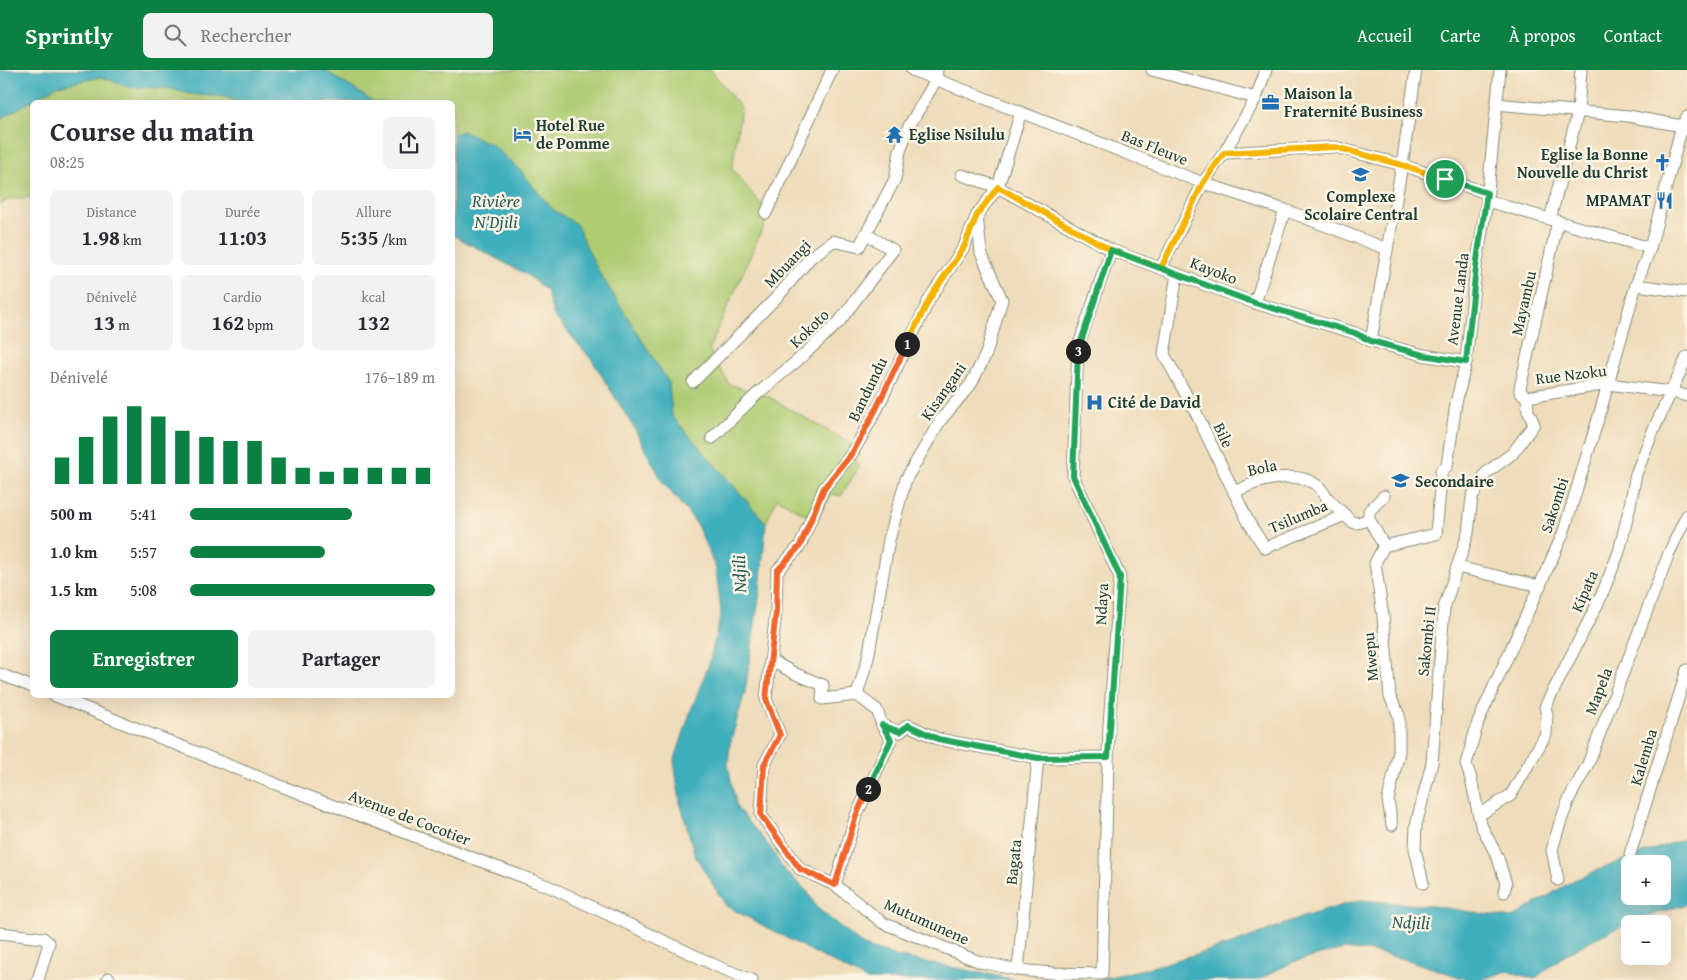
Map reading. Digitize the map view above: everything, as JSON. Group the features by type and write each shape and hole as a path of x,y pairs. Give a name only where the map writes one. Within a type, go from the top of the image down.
{"street":[{"path":"766,214 832,70"},
{"name":"Bas Fleuve","path":"912,70 937,75 1021,112 1203,183 1285,210 1387,249"},
{"path":"1152,70 1256,98"},
{"path":"1161,268 1203,183 1224,153 1256,98 1266,70"},
{"path":"1371,341 1402,165 1416,70"},
{"name":"Avenue Landa","path":"1384,546 1436,534 1441,479 1440,471 1447,466 1456,403 1466,362 1476,267 1487,197 1500,70"},
{"name":"Mayambu","path":"1524,395 1520,388 1578,112 1581,70"},
{"name":"Mbuangi","path":"693,382 779,295 810,258 833,241 860,247 895,179 900,151 909,126 937,75"},
{"path":"1496,104 1685,121"},
{"path":"977,215 998,187 1021,112"},
{"name":"Sakombi","path":"1504,892 1506,884 1498,858 1481,825 1466,764 1478,722 1563,534 1636,285 1650,248 1685,121"},
{"path":"1224,153 1335,147 1402,165 1554,220 1650,248"},
{"name":"Kayoko","path":"962,175 998,187 1111,250 1255,303 1355,333 1371,341 1423,355 1466,362"},
{"path":"1255,303 1285,210"},
{"name":"Bandundu","path":"777,571 800,546 824,488 853,452 930,298 964,247 977,215"},
{"name":"Kisangani","path":"857,695 868,658 889,540 906,479 940,421 971,384 986,354 1002,300 981,253 977,215"},
{"name":"Kokoto","path":"712,438 757,394 797,362 839,322 893,250 866,234"},
{"name":"Ndaya","path":"1102,974 1108,757 1120,577 1073,476 1078,347 1111,250"},
{"name":"Bile","path":"1177,274 1164,354 1196,413 1249,523 1265,548"},
{"path":"1636,285 1687,292"},
{"name":"Kipata","path":"1479,815 1511,794 1546,734 1547,715 1545,707 1600,599 1619,552 1636,474 1687,357"},
{"name":"Rue Nzoku","path":"1524,395 1608,384 1671,392 1687,396"},
{"name":"Sakombi II","path":"1423,883 1415,849 1416,825 1432,763 1444,608 1468,533 1472,497 1486,473 1513,452 1534,424 1524,395"},
{"name":"Bola","path":"1234,493 1242,488 1274,478 1306,479 1318,486 1345,515"},
{"path":"1384,496 1369,511 1369,519 1384,546"},
{"name":"Tsilumba","path":"1265,548 1345,515 1352,523 1356,524 1369,519"},
{"name":"Mapela","path":"1558,880 1552,850 1559,826 1569,799 1588,764 1669,553 1687,515"},
{"name":"Mwepu","path":"1384,546 1375,563 1383,616 1390,697 1399,715 1399,752 1388,800 1392,825"},
{"path":"1458,567 1540,586"},
{"name":"Mutumunene","path":"777,571 776,612 766,699 780,735 764,765 761,815 800,869 835,885 883,923 980,962 1018,970 1102,974"},
{"path":"770,660 796,674 823,685 822,699 857,695 878,710 882,725 891,740 856,816 835,885"},
{"name":"Kalemba","path":"1630,854 1687,670"},
{"path":"0,674 30,686"},
{"name":"Avenue de Cocotier","path":"60,698 278,785 550,888 720,968 752,980"},
{"path":"882,725 900,732 908,725 938,739 1038,758 1108,757"},
{"name":"Bagata","path":"1018,970 1038,758"},
{"path":"0,933 43,938 49,943 38,980"}],"green space":[{"path":"324,70 711,70 741,108 732,169 769,214 709,349 729,384 769,397 851,444 859,467 841,496 832,494 816,521 777,498 766,523 672,416 669,383 597,269 576,224 552,209 519,169 491,145 463,131 455,133 455,100 371,100"},
{"path":"101,77 129,87 167,88 190,94 224,97 235,100 33,100 57,86"},
{"path":"30,102 30,197 9,199 0,205 0,119"}],"water":[{"path":"0,70 324,70 371,100 235,100 224,97 190,94 167,88 129,87 101,77 57,86 0,119"},
{"name":"Rivière N'Djili","path":"463,131 491,144 519,169 552,209 576,224 597,269 669,383 672,416 766,523 760,591 745,692 730,744 728,765 737,808 771,848 783,869 808,892 816,907 864,946 899,957 1018,980 866,980 726,906 695,856 680,802 674,762 709,664 721,613 716,569 696,523 662,481 634,428 592,360 554,316 546,290 527,275 455,236 455,133"},
{"name":"Ndjili","path":"1687,838 1687,904 1653,915 1621,915 1621,927 1583,945 1552,965 1535,979 1508,971 1480,980 1468,980 1411,961 1373,952 1344,949 1293,962 1257,980 1096,980 1148,968 1232,944 1303,917 1360,900 1432,906 1512,918 1574,880 1621,861 1621,905 1671,905 1671,855 1638,855"}],"place":[{"name":"Maison la Fraternité Business","path":"1270,102"},
{"name":"Hotel Rue de Pomme","path":"522,134"},
{"name":"Eglise Nsilulu","path":"895,134"},
{"name":"Eglise la Bonne Nouvelle du Christ","path":"1662,163"},
{"name":"Complexe Scolaire Central","path":"1361,175"},
{"name":"MPAMAT","path":"1665,200"},
{"name":"Cité de David","path":"1094,402"},
{"name":"Secondaire","path":"1401,481"}],"route":[{"path":"1445,179 1335,147 1224,153 1203,183 1161,268 1111,250 998,187 977,215 964,247 930,298 853,452 824,488 800,546 777,571 776,612 766,699 780,735 764,765 761,815 800,869 835,885 856,816 891,740 882,725 900,732 908,725 938,739 1038,758 1108,757 1120,577 1073,476 1078,347 1111,250 1255,303 1355,333 1371,341 1423,355 1466,362 1476,267 1487,193 1445,179"}]}
